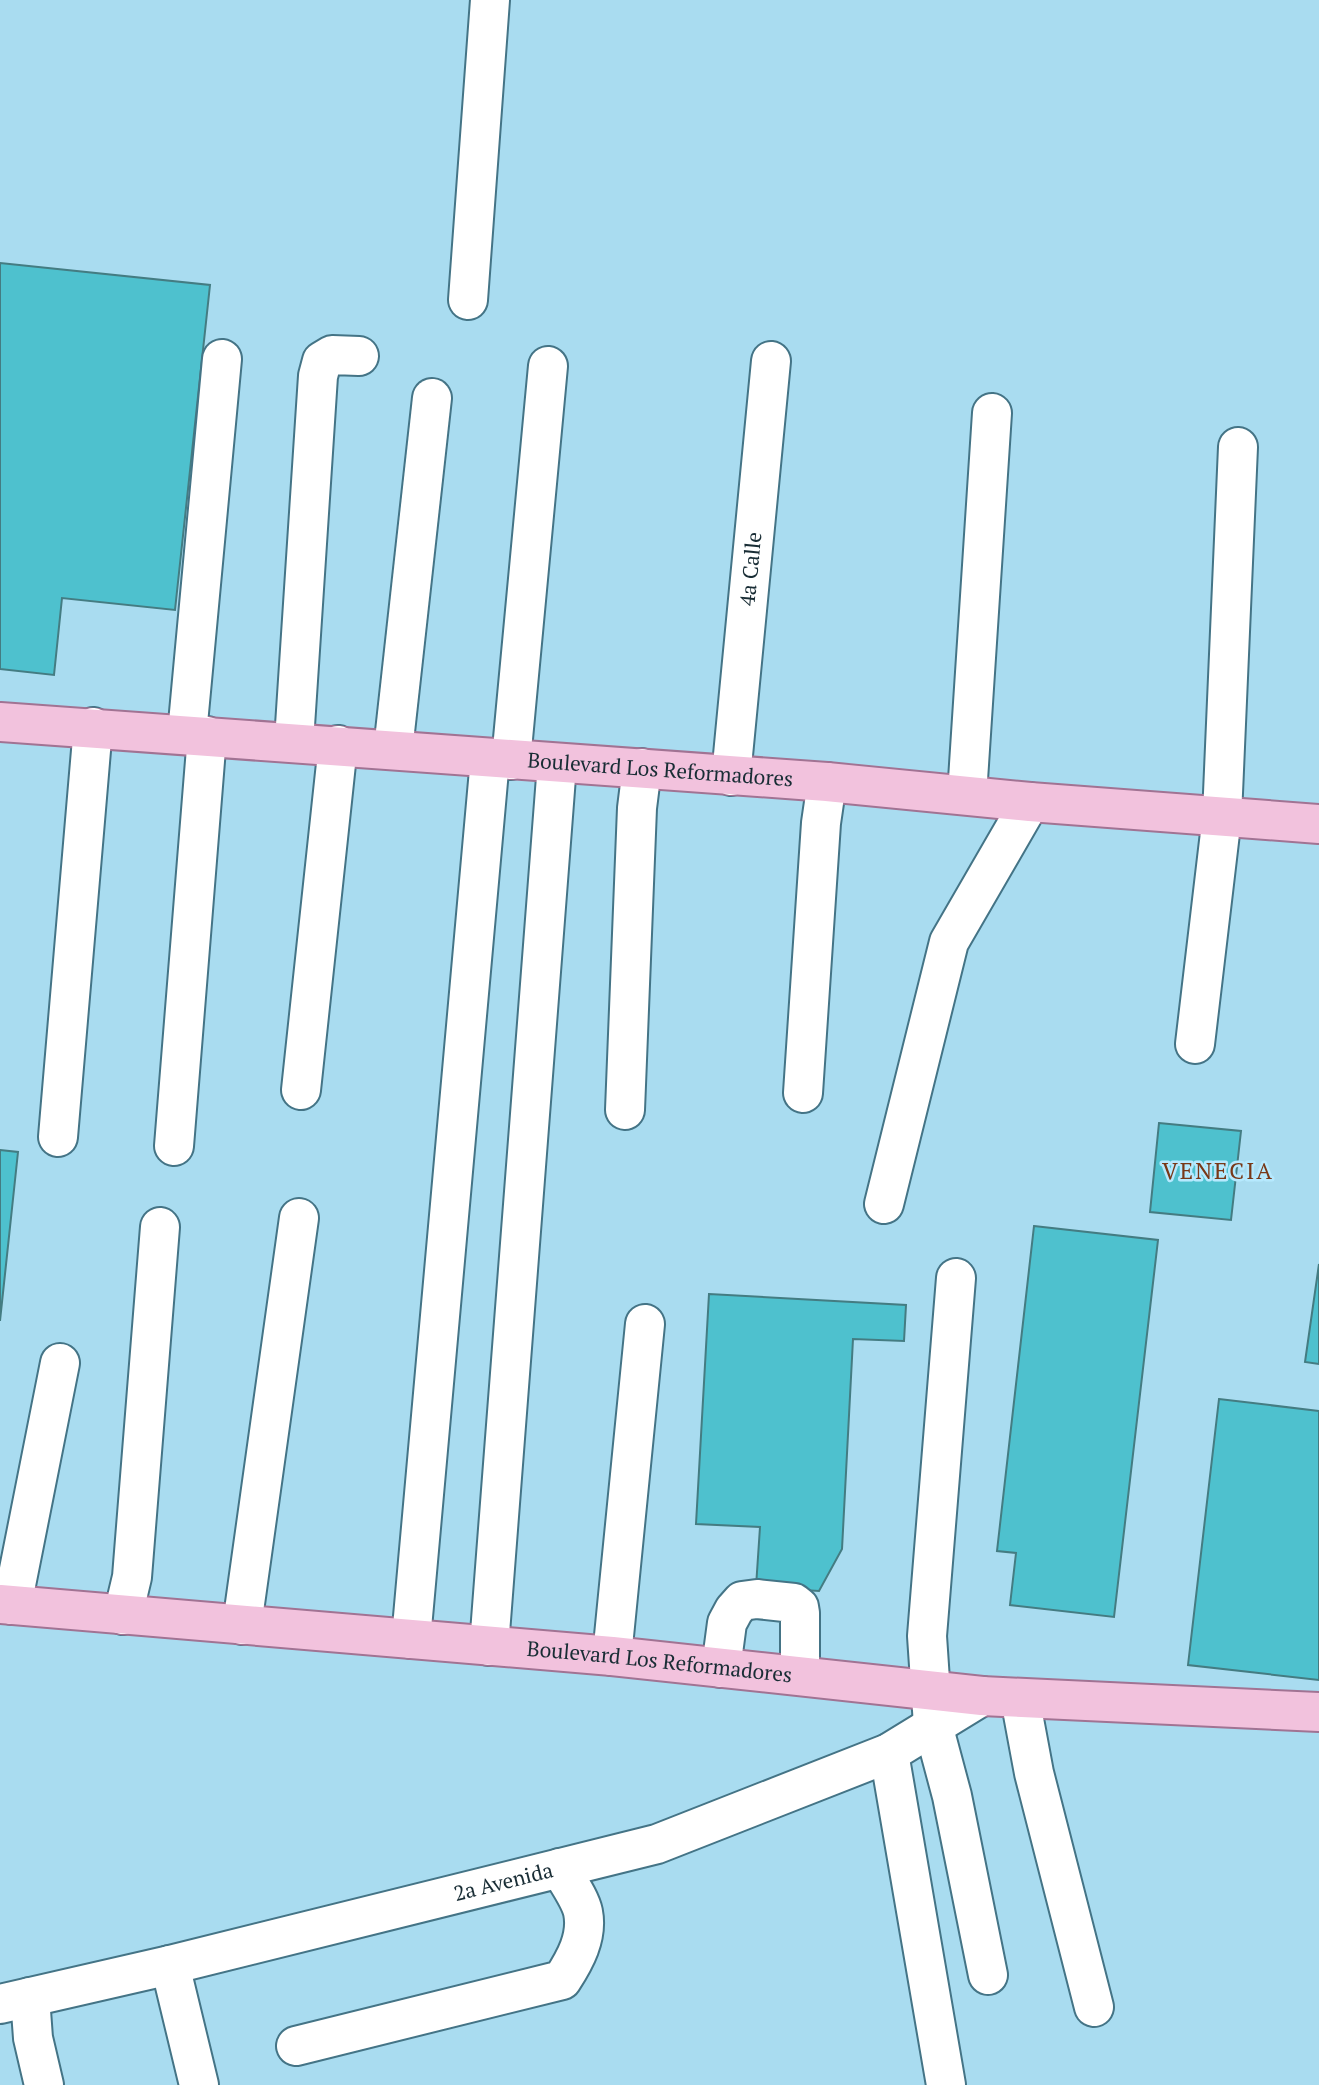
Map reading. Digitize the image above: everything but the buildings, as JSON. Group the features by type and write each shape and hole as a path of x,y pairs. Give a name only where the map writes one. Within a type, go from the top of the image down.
{"main road":[{"name":"Boulevard Los Reformadores","path":"0,722 294,741 500,760 827,782 1030,802 1319,824"},
{"name":"Boulevard Los Reformadores","path":"6,1605 612,1656 800,1675 931,1707 982,1696 1319,1712"}],"street":[{"path":"468,300 490,0"},
{"path":"294,741 318,376 322,360 332,355 359,356"},
{"path":"174,1146 222,359"},
{"name":"4a Calle","path":"731,776 771,361"},
{"path":"411,1639 500,760 548,366"},
{"path":"393,750 432,398"},
{"path":"967,795 992,412"},
{"path":"1195,1044 1222,816 1238,447"},
{"path":"58,1137 93,727"},
{"path":"301,1090 338,746"},
{"path":"489,1646 557,764"},
{"path":"625,1110 637,808 642,768"},
{"path":"803,1093 820,837 827,782"},
{"path":"884,1204 949,942 1030,802"},
{"path":"242,1625 299,1218"},
{"path":"123,1615 132,1577 160,1227"},
{"path":"956,1278 927,1636 931,1707 988,1975"},
{"path":"612,1656 645,1324"},
{"path":"6,1605 60,1363"},
{"path":"721,1668 727,1623 742,1601 782,1601 794,1603 799,1607 800,1675"},
{"path":"1020,1698 1034,1773 1094,2007"},
{"name":"2a Avenida","path":"15,2001 657,1843 889,1753 931,1707"},
{"path":"889,1753 946,2085"},
{"path":"296,2046 562,1980 583,1938 583,1911 560,1868"},
{"path":"170,1965 199,2085"},
{"path":"15,2001 33,2038 44,2085"}],"district":[{"name":"VENECIA","path":"1218,1171"}]}
